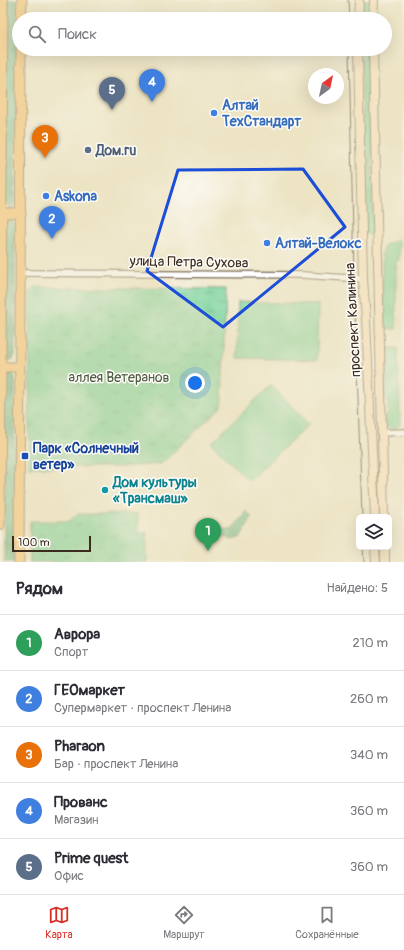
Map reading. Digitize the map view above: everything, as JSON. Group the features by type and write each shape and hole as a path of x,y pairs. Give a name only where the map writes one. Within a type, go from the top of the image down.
{"main road":[{"path":"0,525 2,0"},
{"path":"21,12 22,0"},
{"path":"358,12 359,0"},
{"path":"373,12 374,0"},
{"path":"19,562 21,56"},
{"name":"проспект Калинина","path":"358,56 360,278 366,319 375,514"},
{"name":"проспект Калинина","path":"373,56 384,514"},
{"path":"2,213 20,213"},
{"path":"360,278 378,279"},
{"path":"1,367 20,367"},
{"path":"371,433 381,433"},
{"path":"375,550 376,562"},
{"path":"385,550 385,562"}],"street":[{"name":"улица Петра Сухова","path":"20,273 303,275 360,278"},
{"path":"381,433 404,432"}],"highlighted area":[{"path":"303,169 345,227 223,327 147,271 178,170"}],"green space":[{"path":"6,0 17,0 17,12 12,12 12,56 16,56 15,202 12,206 8,206 5,202"},
{"path":"362,0 370,0 369,12 362,12"},
{"path":"361,56 370,56 373,232 370,235 365,234"},
{"path":"6,221 12,221 15,225 15,355 12,360 7,360 4,356 4,226"},
{"path":"399,240 399,260 396,260 396,329 383,329 382,251 386,244"},
{"name":"аллея Ветеранов","path":"34,287 226,289 222,406 161,464 118,467 29,467 30,292"},
{"path":"238,302 318,304 317,360 237,358"},
{"path":"384,348 398,348 400,424 397,428 393,429 385,425 385,415 388,414 388,400 385,398 385,393 387,392 387,378 384,377 384,371 387,370 387,355 384,354"},
{"path":"7,373 12,373 15,377 14,562 4,562 4,378"},
{"path":"271,385 309,424 249,481 211,443"},
{"path":"246,511 252,517 240,538 232,540 217,533 221,529 232,530"},
{"path":"77,514 138,514 138,532 147,533 147,562 30,562 30,521 70,521"}],"tram line":[{"path":"348,0 349,12"},
{"path":"349,56 354,278 362,514"},
{"path":"363,550 364,562"}],"place":[{"name":"Прованс","path":"152,102"},
{"name":"Prime quest","path":"112,110"},
{"name":"Алтай ТехСтандарт","path":"214,113"},
{"name":"Дом.ru","path":"88,150"},
{"name":"Pharaon","path":"45,158"},
{"name":"Askona","path":"46,196"},
{"name":"ГЕОмаркет","path":"52,239"},
{"name":"Алтай-Велокс","path":"267,243"},
{"name":"Парк «Солнечный ветер»","path":"25,456"},
{"name":"Дом культуры «Трансмаш»","path":"105,490"},
{"name":"Аврора","path":"208,551"}]}
